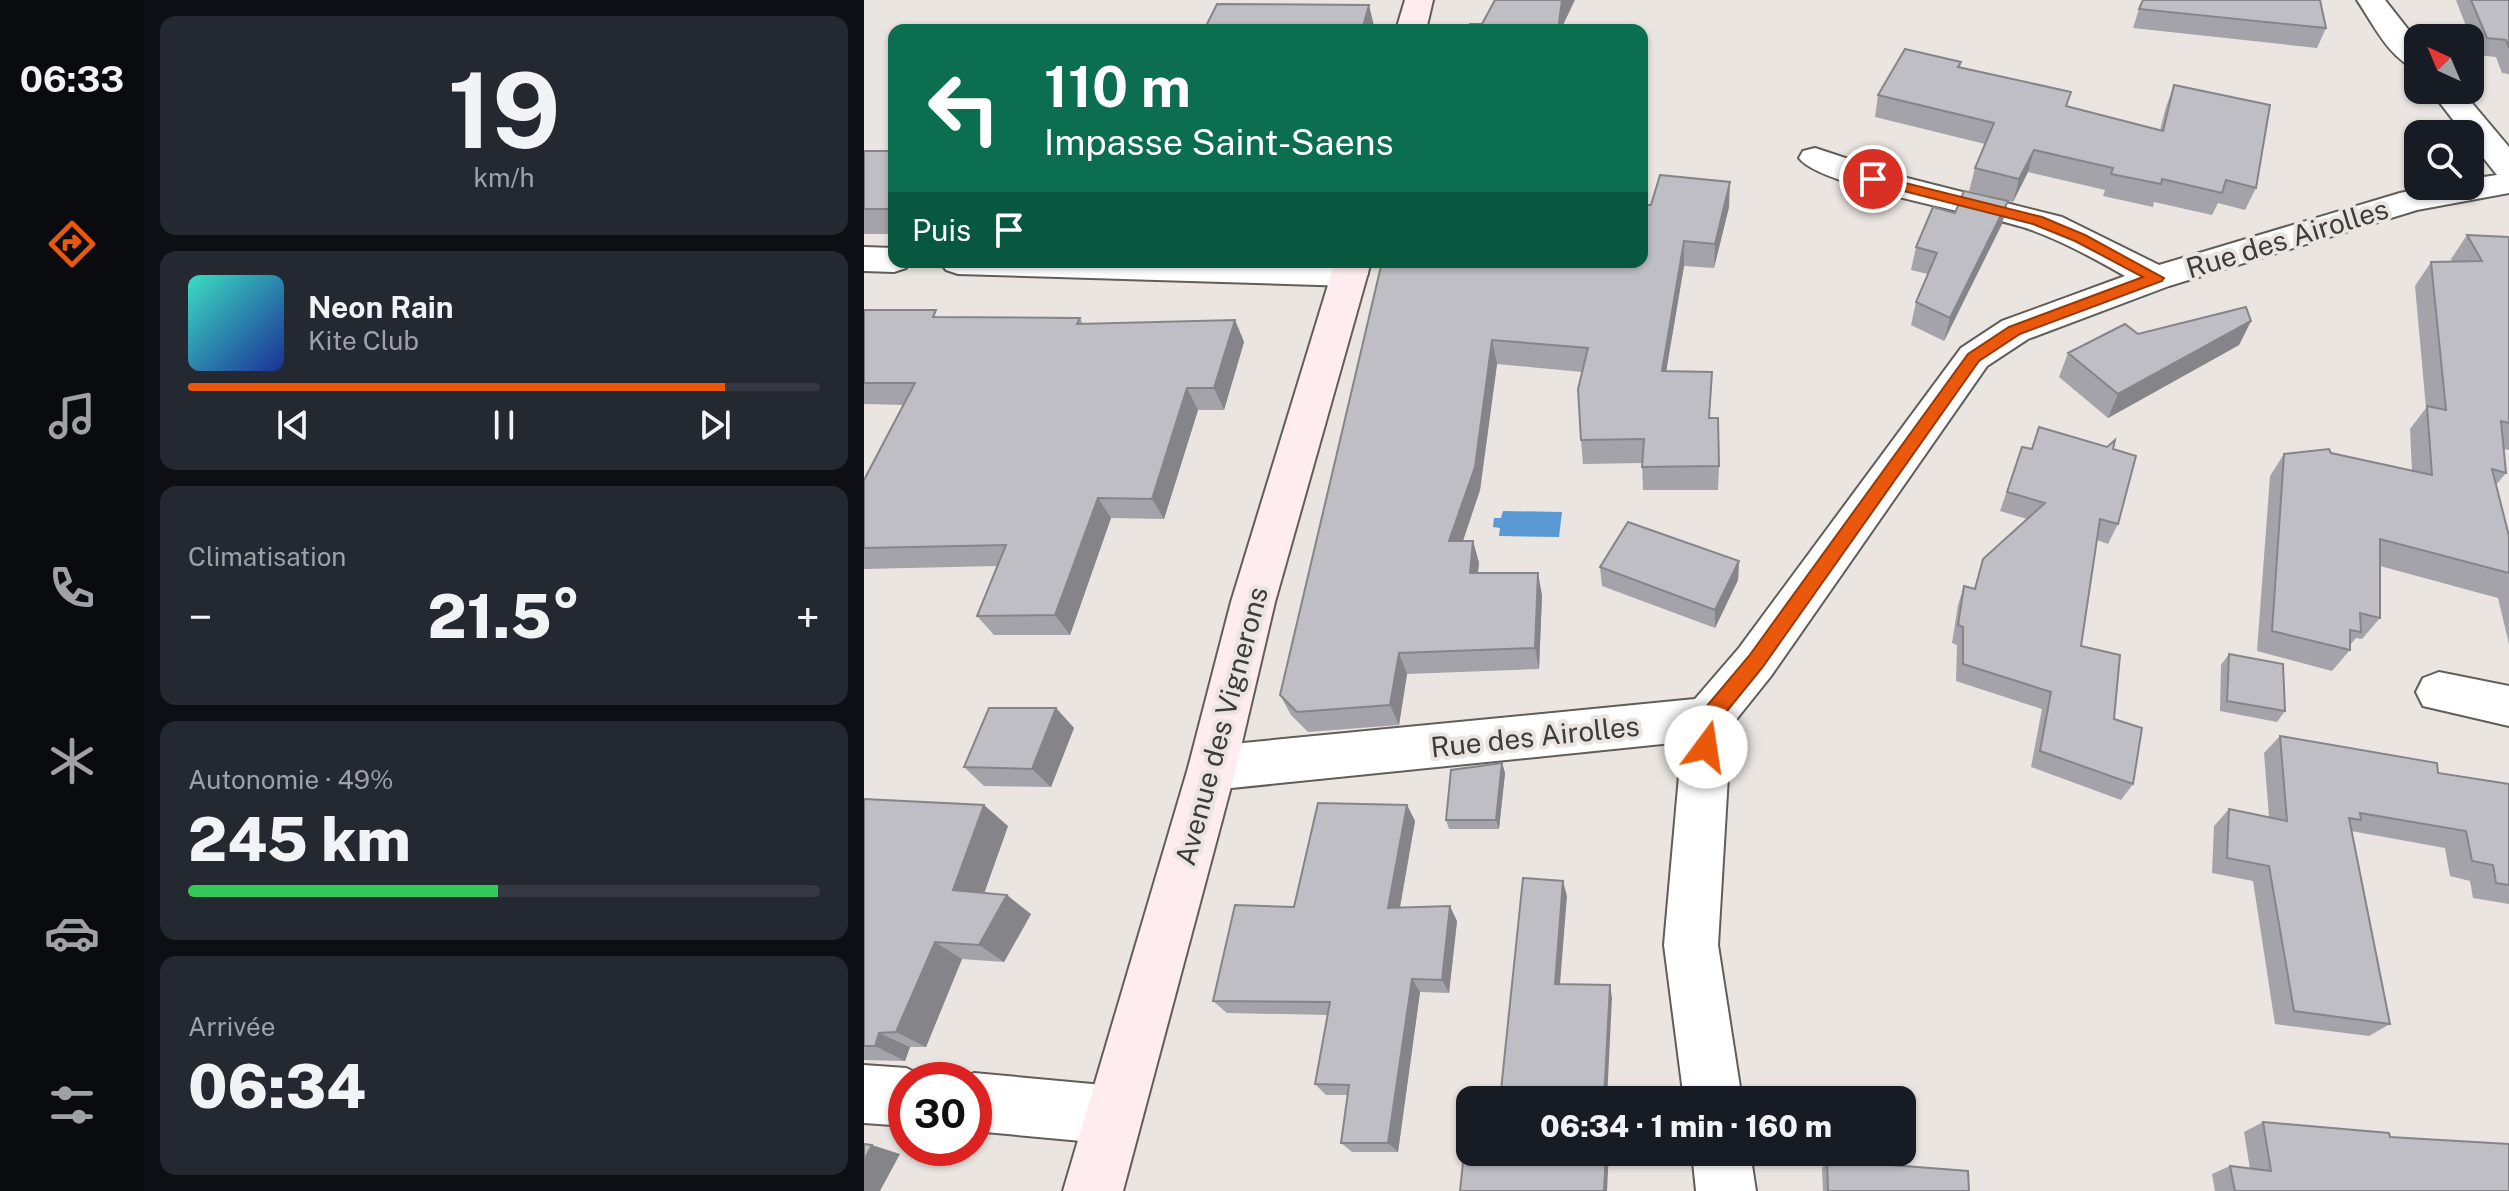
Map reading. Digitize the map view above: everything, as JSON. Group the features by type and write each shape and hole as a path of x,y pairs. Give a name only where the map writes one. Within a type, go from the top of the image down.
{"main road":[{"path":"1413,24 1419,0"},
{"name":"Avenue des Vignerons","path":"1093,1191 1212,768 1253,602 1352,268"}],"street":[{"path":"2371,0 2404,45"},
{"path":"2456,104 2509,168"},
{"path":"1815,158 1846,172 2037,220 2080,238 2156,278"},
{"name":"Rue des Airolles","path":"1212,768 1708,719 1755,662 1974,357 2015,330 2156,278 2412,200 2509,183"},
{"path":"864,259 888,260"},
{"path":"2439,692 2509,706"},
{"path":"1708,719 1691,945 1711,1086"},
{"path":"864,1094 888,1096"},
{"path":"992,1104 1114,1115"},
{"path":"1723,1166 1726,1191"}],"water":[{"path":"1503,511 1562,512 1559,537 1499,536 1500,528 1493,527 1494,518 1501,518"}],"building":[{"path":"1495,0 1562,0 1559,24 1482,24"},
{"path":"2143,0 2320,0 2326,28 2139,9"},
{"path":"2471,0 2509,0 2509,48 2506,40 2487,38 2484,24 2481,24"},
{"path":"1217,4 1369,5 1364,24 1207,24"},
{"path":"1905,49 1961,62 1958,67 2071,92 2066,106 2163,131 2174,85 2270,105 2256,188 2226,180 2222,193 2162,179 2161,184 2111,174 2113,168 2034,150 2019,179 1975,168 1994,123 1878,95"},
{"path":"864,151 888,151 888,209 864,209"},
{"path":"1660,175 1730,182 1715,244 1684,241 1662,371 1712,372 1709,418 1718,418 1719,466 1642,467 1644,439 1581,440 1578,389 1588,348 1492,340 1475,467 1449,541 1473,541 1470,573 1538,573 1535,648 1399,653 1390,705 1297,712 1280,695 1381,268 1648,268 1648,205 1651,205"},
{"path":"1964,191 2008,201 1950,318 1916,302 1937,253 1916,247 1933,207 1955,213"},
{"path":"2467,235 2509,237 2509,423 2501,421 2506,473 2492,469 2509,536 2509,573 2380,539 2380,618 2360,613 2361,632 2350,630 2350,650 2272,631 2284,454 2329,449 2331,453 2432,475 2427,406 2446,410 2431,262 2482,261"},
{"path":"2246,307 2251,321 2118,394 2068,353 2125,324 2138,334"},
{"path":"864,310 936,310 933,317 1080,318 1077,324 1235,320 1214,388 1187,388 1152,499 1098,498 1055,615 977,616 1006,545 864,548 864,480 915,383 864,383"},
{"path":"2039,427 2107,447 2115,440 2113,449 2136,456 2118,524 2100,519 2081,646 2120,655 2114,719 2142,728 2133,784 2040,751 2051,692 1963,664 1963,627 1958,625 1964,586 1975,589 1983,559 2045,503 2007,492 2022,447 2032,449"},
{"path":"1628,522 1739,561 1715,610 1600,567"},
{"path":"2229,654 2283,664 2285,711 2227,701"},
{"path":"989,708 1056,708 1032,769 964,767"},
{"path":"2280,736 2437,763 2438,773 2509,784 2509,885 2496,883 2493,865 2472,861 2466,831 2360,813 2361,820 2349,818 2390,1024 2294,1011 2269,866 2227,858 2229,809 2287,821"},
{"path":"1502,763 1496,820 1446,820 1451,770"},
{"path":"864,799 984,805 953,890 1007,895 979,945 935,942 896,1032 879,1033 875,1046 864,1046"},
{"path":"1318,803 1407,805 1388,908 1450,906 1442,980 1412,979 1388,1143 1341,1143 1349,1085 1315,1084 1330,1002 1213,1001 1235,905 1294,907"},
{"path":"1523,878 1563,881 1555,984 1610,985 1605,1086 1501,1086"},
{"path":"2263,1122 2389,1133 2390,1137 2509,1144 2509,1191 2235,1191 2230,1166 2271,1171"},
{"path":"864,1144 872,1145 864,1160"},
{"path":"1463,1166 1605,1166 1604,1191 1460,1191"},
{"path":"1827,1166 1904,1166 1968,1171 1969,1191 1828,1191"}],"route":[{"path":"1706,747 1708,719 1755,662 1974,357 2015,330 2156,278 2080,238 2037,220 1873,179"}]}
